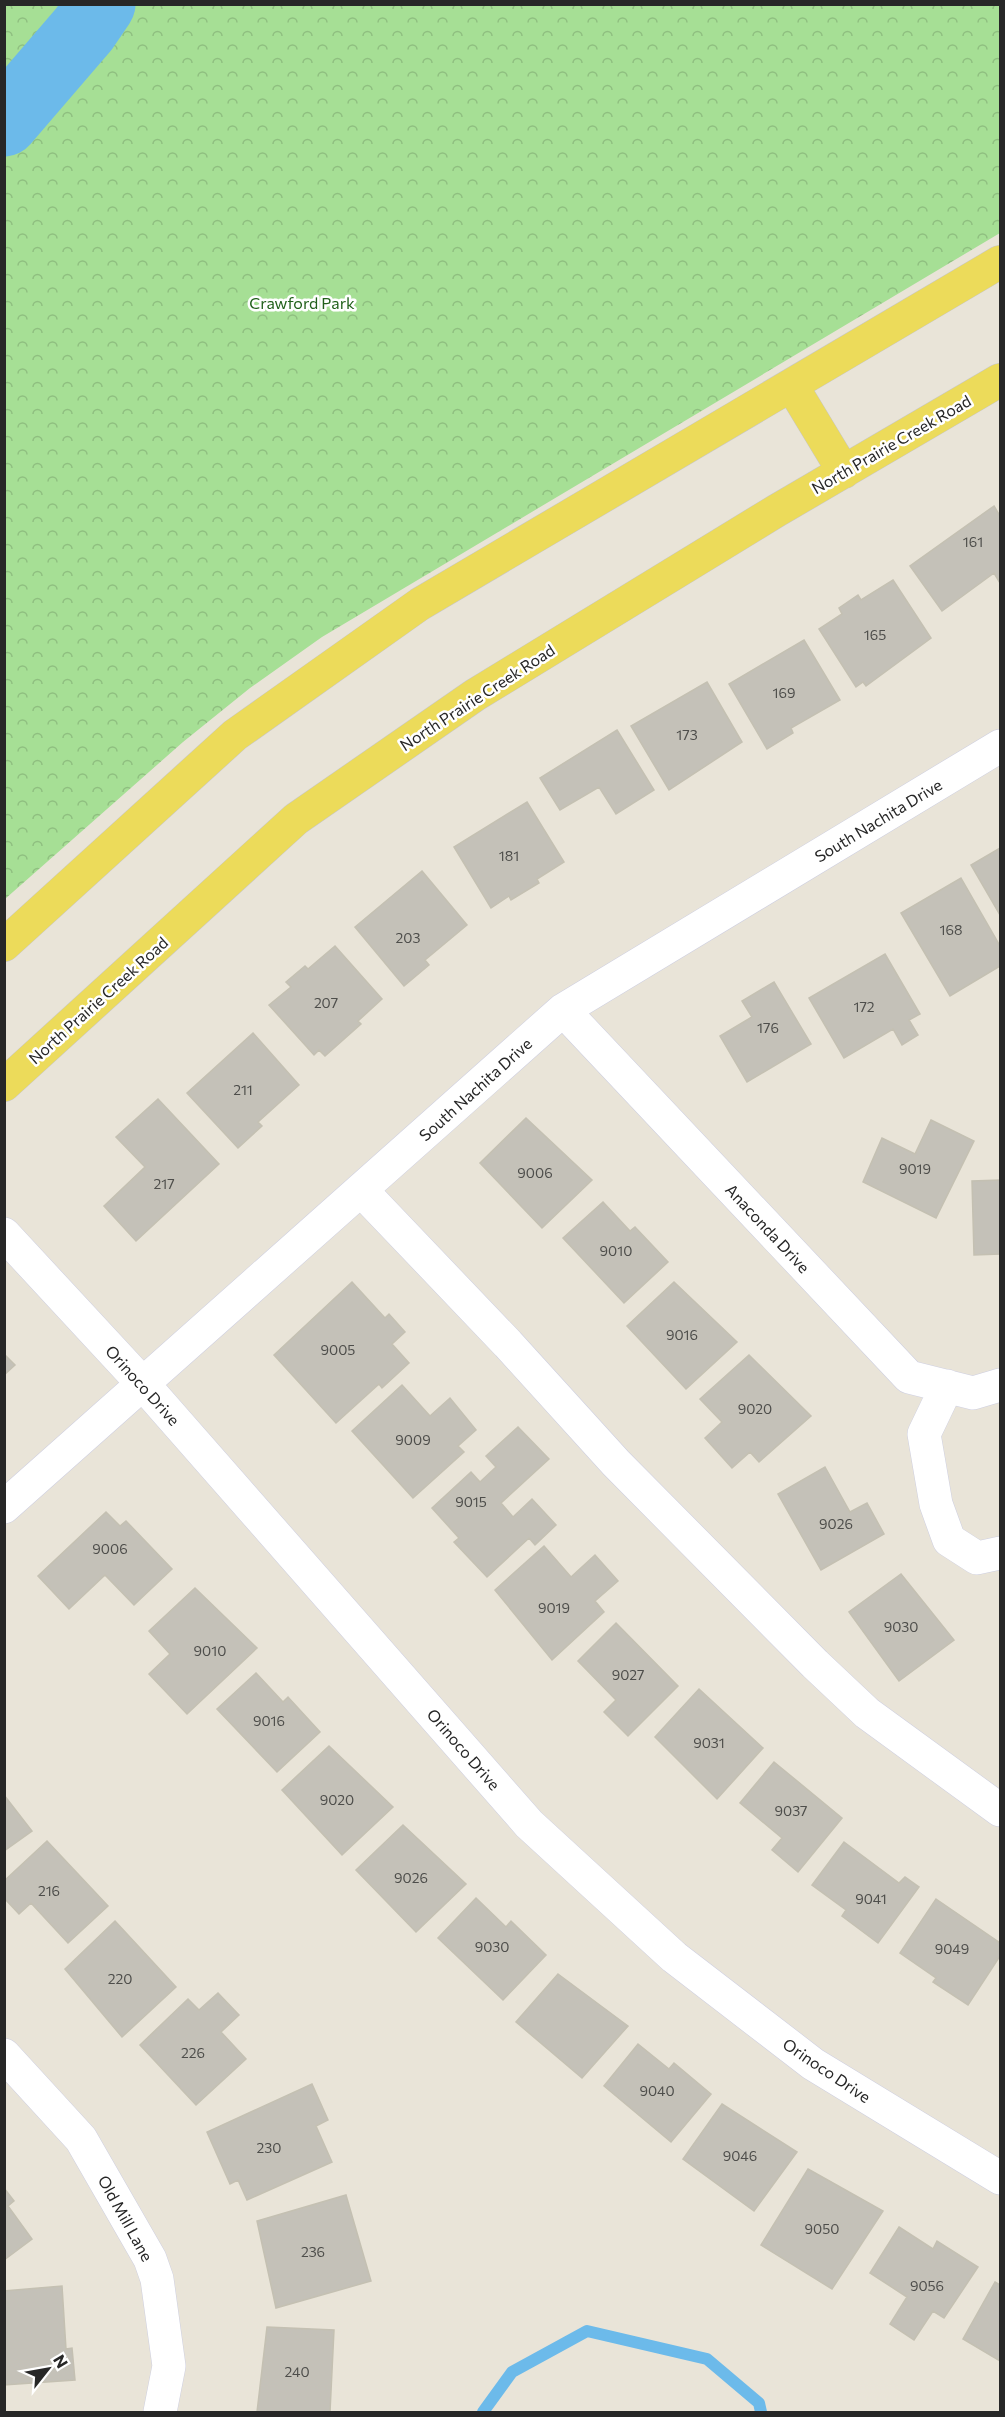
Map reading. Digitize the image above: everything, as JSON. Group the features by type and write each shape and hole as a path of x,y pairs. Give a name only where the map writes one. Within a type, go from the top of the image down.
{"main road":[{"path":"4,945 235,735 420,604 1000,262"},
{"name":"North Prairie Creek Road","path":"4,1085 296,819 475,695 776,511 1000,380"},
{"path":"792,386 844,472"}],"street":[{"name":"South Nachita Drive","path":"4,1507 563,1010 1000,746"},
{"name":"Anaconda Drive","path":"563,1010 909,1377 973,1393 1000,1385"},
{"path":"360,1190 508,1344 616,1463 814,1664 867,1713 1000,1810"},
{"name":"Orinoco Drive","path":"4,1234 143,1384 529,1824 674,1957 813,2064 1000,2178"},
{"path":"947,1386 924,1434 936,1504 949,1540 977,1558 1000,1553"},
{"name":"Old Mill Lane","path":"4,2055 81,2139 150,2259 157,2279 169,2366 160,2412"}],"green space":[{"name":"Crawford Park","path":"5,4 1000,5 1000,233 322,637 250,688 183,742 5,899"}],"building":[{"path":"994,506 1000,516 1000,583 994,573 942,611 910,566"},
{"path":"893,580 931,638 866,686 863,682 856,687 819,629 842,614 839,608 858,595 861,600"},
{"path":"804,640 840,700 791,728 793,733 767,749 729,684"},
{"path":"707,682 742,742 669,790 631,726"},
{"path":"617,730 654,790 616,814 599,787 560,810 540,778"},
{"path":"527,802 564,862 537,879 539,883 511,900 509,896 491,908 454,847"},
{"path":"1000,848 1000,915 971,865"},
{"path":"422,871 467,925 425,960 429,965 404,986 355,927"},
{"path":"961,878 1000,946 1000,966 950,996 901,913"},
{"path":"335,946 382,999 358,1021 361,1024 325,1056 319,1050 314,1055 269,1005 291,987 286,982 305,966 308,969"},
{"path":"885,954 920,1014 909,1020 918,1035 902,1045 893,1029 844,1058 809,998"},
{"path":"774,982 811,1044 747,1082 720,1036 752,1017 742,1001"},
{"path":"253,1033 299,1085 258,1122 262,1126 238,1148 187,1093"},
{"path":"158,1099 219,1164 136,1241 104,1206 145,1167 116,1137"},
{"path":"526,1118 592,1180 542,1228 480,1163"},
{"path":"931,1120 974,1141 936,1218 863,1182 882,1138 915,1154"},
{"path":"1000,1180 1000,1254 974,1255 972,1181"},
{"path":"603,1202 630,1231 635,1227 668,1262 624,1303 563,1238"},
{"path":"352,1282 385,1318 389,1314 405,1332 392,1344 409,1363 382,1388 379,1384 336,1423 274,1355"},
{"path":"674,1282 737,1342 686,1389 627,1326"},
{"path":"4,1354 15,1365 4,1375"},
{"path":"749,1355 811,1416 759,1462 750,1452 732,1468 705,1438 722,1422 700,1399"},
{"path":"402,1385 430,1416 450,1398 476,1430 458,1446 464,1452 413,1498 352,1431"},
{"path":"518,1427 549,1459 501,1503 513,1517 532,1499 556,1525 535,1545 529,1538 487,1577 454,1542 459,1538 432,1508 471,1472 480,1482 496,1467 486,1456"},
{"path":"825,1467 850,1512 867,1503 884,1534 821,1570 778,1494"},
{"path":"106,1512 120,1526 126,1521 172,1569 134,1605 105,1575 69,1609 38,1576"},
{"path":"544,1546 571,1577 595,1555 618,1581 595,1601 604,1612 552,1660 495,1590"},
{"path":"901,1574 954,1640 899,1681 849,1612"},
{"path":"195,1588 257,1648 187,1714 149,1674 170,1654 149,1631"},
{"path":"616,1623 678,1686 628,1736 604,1712 616,1700 578,1661"},
{"path":"256,1673 283,1702 288,1697 320,1732 277,1772 217,1709"},
{"path":"699,1689 763,1748 717,1799 655,1737"},
{"path":"329,1746 393,1807 342,1855 282,1790"},
{"path":"774,1762 842,1818 798,1872 772,1850 782,1838 740,1803"},
{"path":"4,1795 32,1831 4,1851"},
{"path":"403,1825 466,1884 416,1932 356,1870"},
{"path":"47,1841 108,1906 68,1943 31,1903 19,1914 4,1898 4,1881"},
{"path":"844,1842 899,1883 905,1877 919,1887 878,1943 842,1916 846,1910 812,1885"},
{"path":"476,1898 506,1927 511,1921 546,1955 503,2000 438,1938"},
{"path":"936,1899 1000,1943 1000,1956 968,2005 933,1982 936,1978 900,1953"},
{"path":"115,1921 176,1987 122,2037 65,1969"},
{"path":"558,1974 628,2026 582,2078 516,2022"},
{"path":"218,1993 239,2015 221,2032 246,2059 196,2105 140,2045 188,1999 199,2010"},
{"path":"638,2044 669,2069 674,2063 711,2094 671,2142 604,2086"},
{"path":"312,2084 328,2120 316,2126 332,2162 247,2200 238,2180 230,2184 207,2132"},
{"path":"722,2104 797,2152 754,2211 683,2159"},
{"path":"808,2169 883,2211 832,2289 761,2245"},
{"path":"4,2188 14,2201 8,2206 32,2239 4,2260"},
{"path":"346,2195 371,2281 276,2308 257,2221"},
{"path":"899,2227 933,2249 937,2241 978,2267 944,2318 933,2311 914,2340 890,2324 907,2297 870,2273"},
{"path":"995,2282 1000,2285 1000,2361 963,2339"},
{"path":"62,2286 66,2349 72,2348 75,2380 4,2385 4,2291"},
{"path":"267,2327 334,2330 330,2412 257,2412"}],"waterway":[{"path":"4,122 84,29 101,4"},
{"path":"483,2412 512,2372 587,2331 707,2359 759,2403 761,2412"}]}
